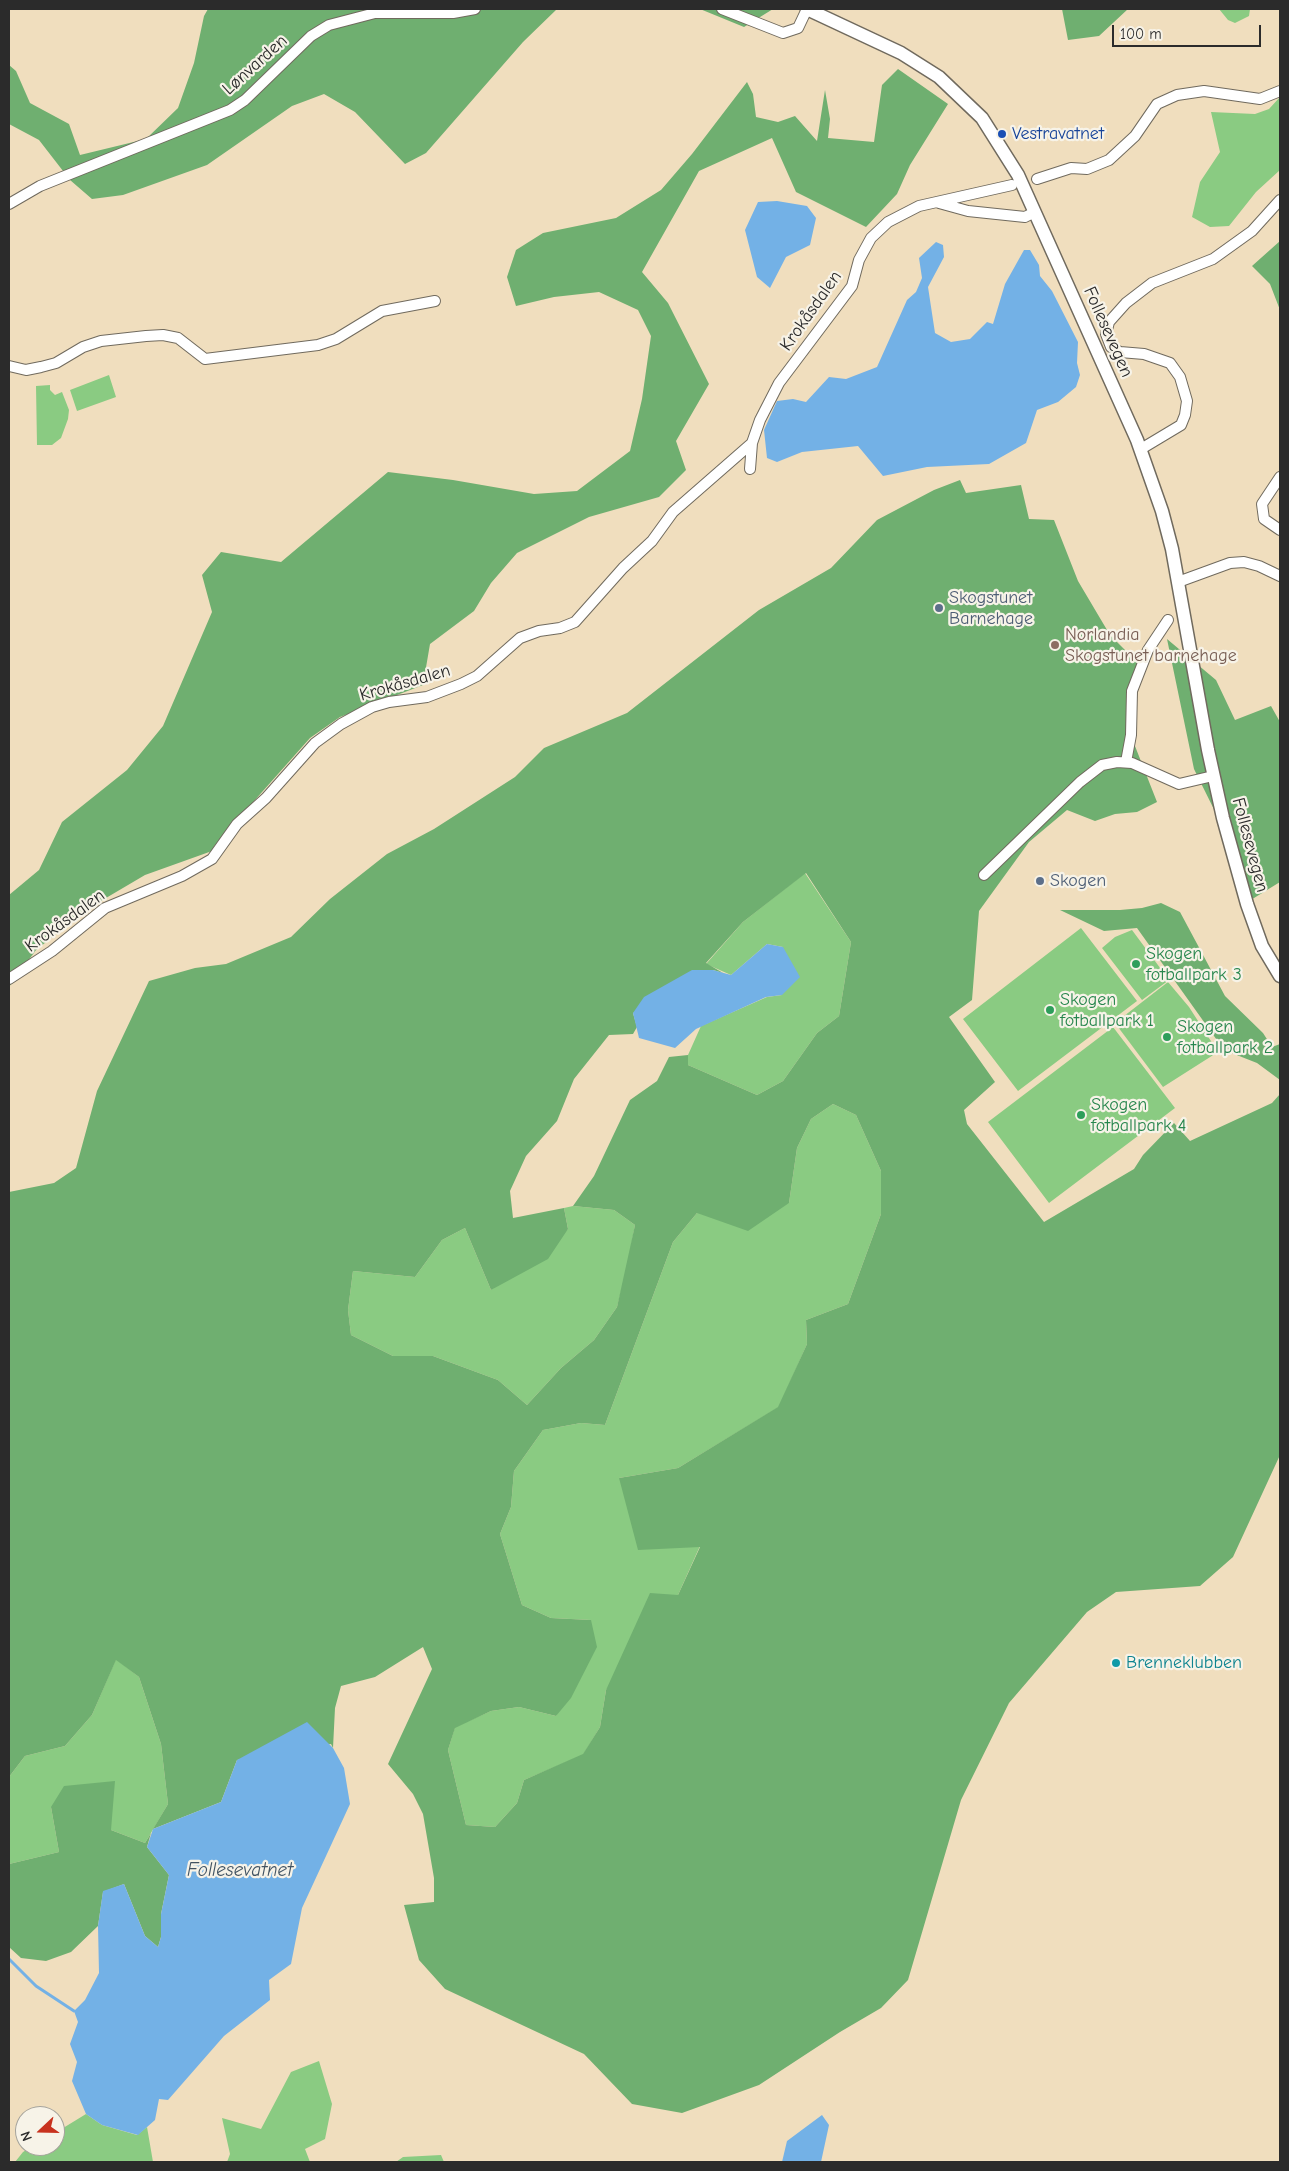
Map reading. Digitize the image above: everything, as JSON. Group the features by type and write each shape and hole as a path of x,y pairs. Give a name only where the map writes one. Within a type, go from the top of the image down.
{"main road":[{"name":"Follesevegen","path":"807,9 901,53 950,86 977,113 999,142 1035,212 1141,449 1162,511 1178,582 1213,776 1247,904 1262,946 1280,976"}],"street":[{"name":"Lønvarden","path":"9,204 40,186 230,110 245,100 311,36 328,25 382,12 453,13 475,9"},
{"name":"Follesevegen","path":"722,9 784,33 798,28 807,9"},
{"path":"1037,179 1071,168 1087,169 1109,160 1135,136 1157,104 1177,95 1204,91 1260,99 1280,91"},
{"name":"Krokåsdalen","path":"750,469 752,443 760,420 779,383 852,286 866,243 888,222 904,212 926,203 1012,185"},
{"path":"1141,449 1181,425 1187,410 1185,393 1180,377 1170,363 1144,354 1120,352 1111,347 1106,334 1109,322 1126,303 1152,284 1213,259 1265,219 1280,200"},
{"path":"938,202 968,211 1025,217 1035,212"},
{"path":"9,366 26,370 42,367 56,363 84,347 101,341 146,336 163,335 178,338 205,358 318,345 336,339 382,311 435,301"},
{"name":"Krokåsdalen","path":"9,979 52,951 105,908 182,876 212,859 237,824 266,798 315,743 341,724 372,707 388,702 427,697 461,684 477,676 520,638 560,628 575,622 623,568 652,542 673,512 752,443"},
{"path":"1280,477 1262,504 1264,518 1280,530"},
{"path":"1178,582 1230,563 1244,562 1259,566 1280,576"},
{"path":"1126,762 1131,735 1132,690 1148,650 1168,620"},
{"path":"984,875 1080,782 1102,765 1126,762 1135,764 1169,782 1179,784 1213,776"}],"green space":[{"path":"208,9 557,9 523,42 426,153 405,164 355,112 324,94 292,106 207,165 123,195 92,199 70,180 39,140 9,124 9,65 16,71 30,103 69,124 80,155 146,139 178,108 194,63 204,16"},
{"path":"700,9 773,9 744,27"},
{"path":"1062,9 1128,9 1099,36 1068,40"},
{"path":"1219,9 1250,9 1249,16 1235,23 1228,20"},
{"path":"898,69 948,104 910,165 897,194 866,227 796,192 772,138 699,171 642,272 668,303 709,384 676,441 686,470 659,497 589,517 517,553 491,583 474,611 430,644 423,685 340,717 310,738 215,845 212,851 145,875 89,908 36,950 9,987 9,895 39,870 62,822 127,770 163,726 212,612 202,575 221,552 281,562 388,472 453,480 534,494 577,491 630,451 642,399 651,336 638,310 599,292 554,297 516,306 507,277 516,250 543,233 616,218 661,190 692,154 747,82 753,94 756,117 778,122 795,116 817,141 825,90 830,119 828,138 874,142 882,85"},
{"path":"1280,97 1280,170 1256,192 1229,226 1210,227 1192,217 1200,182 1220,152 1211,112 1255,114 1269,109"},
{"path":"1280,241 1280,310 1270,284 1252,266"},
{"path":"109,375 116,397 77,411 70,390"},
{"path":"50,385 50,390 55,395 62,392 69,410 68,419 61,438 52,445 37,445 36,386"},
{"path":"960,480 966,493 1021,485 1029,519 1054,520 1078,581 1110,635 1141,666 1133,693 1133,741 1157,802 1137,812 1115,814 1095,821 1067,810 1029,842 979,911 972,1000 949,1017 995,1082 964,1110 967,1124 1044,1222 1134,1169 1143,1155 1174,1123 1190,1141 1272,1103 1280,1094 1280,1455 1233,1557 1200,1586 1116,1592 1087,1612 1009,1703 961,1800 908,1980 881,2008 840,2032 759,2085 682,2113 632,2104 584,2054 445,1989 419,1960 404,1905 434,1902 434,1878 423,1814 413,1794 388,1764 432,1669 423,1647 375,1677 341,1686 335,1708 333,1748 331,1744 237,1760 221,1802 153,1829 168,1804 161,1744 139,1677 116,1660 92,1715 65,1746 25,1756 9,1777 9,1192 54,1183 76,1168 97,1091 149,981 195,968 226,964 291,937 330,899 387,854 434,829 515,777 544,748 627,713 759,610 831,568 877,520 934,490","holes":["806,873 851,942 839,1016 817,1033 783,1081 757,1095 688,1065 688,1055 669,1057 657,1081 630,1100 594,1176 573,1206 614,1210 635,1225 617,1307 594,1340 561,1368 527,1405 498,1380 433,1356 393,1356 351,1335 348,1310 353,1271 415,1277 442,1240 465,1228 491,1290 548,1259 568,1229 564,1208 513,1218 510,1191 526,1156 557,1121 574,1079 609,1035 633,1034 637,1027 633,1013 713,970 723,973 706,963 743,922","833,1104 856,1115 881,1171 881,1214 848,1304 806,1320 807,1344 778,1407 678,1468 619,1478 638,1550 700,1547 678,1595 650,1593 606,1690 600,1727 583,1754 524,1780 517,1803 495,1827 466,1825 448,1750 455,1728 491,1711 519,1707 556,1716 571,1698 597,1647 591,1620 551,1618 522,1605 500,1534 511,1507 514,1471 543,1430 581,1423 605,1425 673,1242 697,1213 748,1231 789,1203 797,1148 811,1119"]},
{"path":"1167,639 1216,680 1235,720 1271,706 1280,722 1280,882 1241,906 1240,862 1194,769"},
{"path":"805,873 851,942 839,1016 817,1033 783,1081 757,1095 688,1065 688,1055 701,1026 767,997 782,995 783,947 767,944 731,975 706,964 743,922"},
{"path":"1161,903 1180,912 1225,996 1263,1033 1272,1047 1280,1044 1280,1080 1257,1063 1224,1050 1137,928 1104,931 1060,910 1120,910 1142,908"},
{"name":"Skogen fotballpark 1","path":"1081,928 1137,1001 1018,1091 963,1019"},
{"name":"Skogen fotballpark 3","path":"1132,930 1169,980 1142,1000 1102,948 1115,937"},
{"name":"Skogen fotballpark 2","path":"1168,982 1189,1007 1218,1052 1163,1087 1115,1023"},
{"name":"Skogen fotballpark 4","path":"1113,1027 1175,1108 1049,1203 988,1122"},
{"path":"833,1104 856,1115 881,1171 881,1214 848,1304 806,1320 807,1344 779,1407 678,1468 619,1478 700,1546 678,1595 606,1690 600,1727 583,1755 524,1780 517,1803 495,1827 466,1825 448,1750 455,1727 491,1711 519,1707 556,1716 591,1620 551,1618 522,1605 500,1534 511,1507 514,1471 543,1430 581,1423 605,1425 673,1242 697,1213 789,1203 797,1148 811,1119"},
{"path":"573,1206 614,1210 635,1225 627,1268 617,1307 594,1340 561,1368 527,1405 498,1380 433,1356 393,1356 351,1335 348,1310 353,1271 415,1277 442,1240 465,1228 491,1290 568,1229 564,1208"},
{"path":"116,1659 139,1677 161,1744 168,1804 145,1843 51,1807 59,1852 9,1864 9,1777 25,1756 65,1746 92,1715"},
{"path":"115,1781 111,1830 145,1843 151,1833 147,1847 169,1875 161,1914 161,1937 158,1947 145,1936 124,1884 103,1892 98,1926 71,1952 46,1961 21,1958 9,1947 9,1864 59,1852 51,1807 64,1786"},
{"path":"319,2061 332,2104 325,2139 305,2149 310,2162 227,2162 230,2154 222,2118 261,2129 291,2072"},
{"path":"86,2114 102,2125 137,2135 147,2127 153,2162 15,2162 20,2156 65,2156 65,2127"},
{"path":"441,2155 444,2162 396,2162 403,2157"}],"water":[{"path":"777,201 807,206 816,218 810,245 786,257 770,288 757,277 745,230 758,202"},
{"path":"936,242 943,245 944,257 928,287 935,333 951,342 970,339 987,322 993,324 1005,284 1024,250 1030,250 1039,265 1040,276 1052,291 1078,342 1077,363 1080,375 1076,387 1058,402 1037,410 1026,443 989,464 927,467 883,476 858,446 802,452 777,462 767,458 764,430 777,401 793,399 806,402 829,377 846,379 877,367 907,300 916,292 922,278 919,258"},
{"path":"767,944 783,947 800,977 782,995 766,997 696,1029 675,1048 639,1038 633,1013 644,997 692,970 713,970 731,975"},
{"name":"Follesevatnet","path":"307,1722 333,1748 344,1768 350,1804 302,1908 291,1964 269,1980 270,2000 224,2036 168,2100 159,2099 155,2120 138,2135 102,2125 86,2114 72,2081 77,2062 70,2044 78,2022 74,2011 85,2000 99,1973 98,1926 103,1891 124,1884 145,1936 158,1947 161,1937 161,1914 169,1875 147,1847 153,1829 221,1802 237,1760"},
{"path":"822,2115 829,2125 821,2162 782,2162 787,2141"}],"waterway":[{"path":"9,1959 36,1986 74,2011"}],"place":[{"name":"Vestravatnet","path":"1002,134"},
{"name":"Skogstunet Barnehage","path":"939,608"},
{"name":"Norlandia Skogstunet barnehage","path":"1055,645"},
{"name":"Skogen","path":"1040,881"},
{"name":"Skogen fotballpark 3","path":"1136,964"},
{"name":"Skogen fotballpark 1","path":"1050,1010"},
{"name":"Skogen fotballpark 2","path":"1167,1037"},
{"name":"Skogen fotballpark 4","path":"1081,1115"},
{"name":"Brenneklubben","path":"1116,1663"}]}
